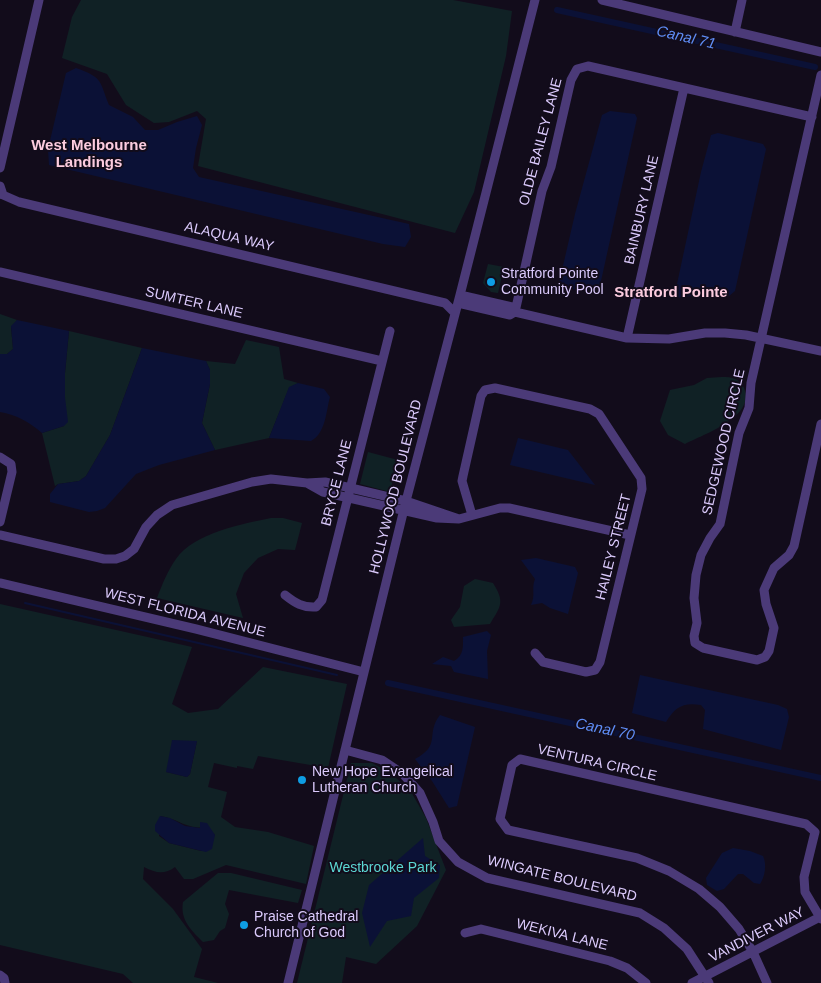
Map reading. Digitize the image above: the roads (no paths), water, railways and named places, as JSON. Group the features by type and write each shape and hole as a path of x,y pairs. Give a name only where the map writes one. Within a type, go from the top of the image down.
{"street":[{"path":"0,168 39,0"},
{"name":"HOLLYWOOD BOULEVARD","path":"288,983 403,511 535,0"},
{"path":"602,0 821,52"},
{"path":"735,32 742,0"},
{"name":"OLDE BAILEY LANE","path":"514,312 542,191 551,167 571,80 577,69 588,66 812,117"},
{"name":"SEDGEWOOD CIRCLE","path":"821,76 751,383 749,408 739,433 720,524 705,547 696,575 694,598 697,623 694,636 695,643 703,648 757,660 765,658 769,651 774,628 766,604 764,590 774,568 789,555 794,546 821,424"},
{"name":"BAINBURY LANE","path":"627,338 684,88"},
{"name":"ALAQUA WAY","path":"0,186 3,195 19,202 445,303 455,313"},
{"name":"SUMTER LANE","path":"0,272 382,361"},
{"path":"459,299 512,307 514,312 627,338 669,339 705,333 725,333 762,338 821,352"},
{"name":"BRYCE LANE","path":"285,595 295,604 310,607 316,607 322,600 390,331"},
{"name":"HAILEY STREET","path":"472,515 462,476 481,396 486,390 495,388 590,409 599,414 641,478 642,489 600,662 595,670 586,672 543,662 535,653"},
{"path":"0,457 11,464 12,472 0,522"},
{"path":"0,535 104,559 116,559 125,556 134,549 146,527 172,505 252,482 271,479 307,483 324,482 406,501 459,519"},
{"path":"307,483 323,492 437,518 459,519 500,508 509,508 630,535"},
{"name":"WEST FLORIDA AVENUE","path":"0,583 196,629 364,672"},
{"name":"WINGATE BOULEVARD","path":"345,750 382,760 403,774 420,793 439,841 458,862 486,878 640,913 664,928 687,949 708,980"},
{"name":"VENTURA CIRCLE","path":"753,952 739,930 720,907 699,889 669,871 637,858 508,830 500,819 512,765 520,759 806,824 815,832 804,877 805,892 821,918"},
{"name":"VANDIVER WAY","path":"692,983 708,980 753,952 821,918"},
{"name":"WEKIVA LANE","path":"465,933 481,929 610,961 627,968 646,983"},
{"path":"753,952 767,983"},
{"path":"0,975 6,983"}],"waterway":[{"name":"Canal 71","path":"557,10 815,67"},
{"path":"25,603 337,675"},
{"name":"Canal 70","path":"388,683 821,778"}],"place":[{"name":"Stratford Pointe Community Pool","path":"491,282"},
{"name":"New Hope Evangelical Lutheran Church","path":"302,780"},
{"name":"Praise Cathedral Church of God","path":"244,925"}],"district":[{"name":"West Melbourne Landings","path":"89,154"},
{"name":"Stratford Pointe","path":"671,293"}],"park label":[{"name":"Westbrooke Park","path":"383,868"}]}
